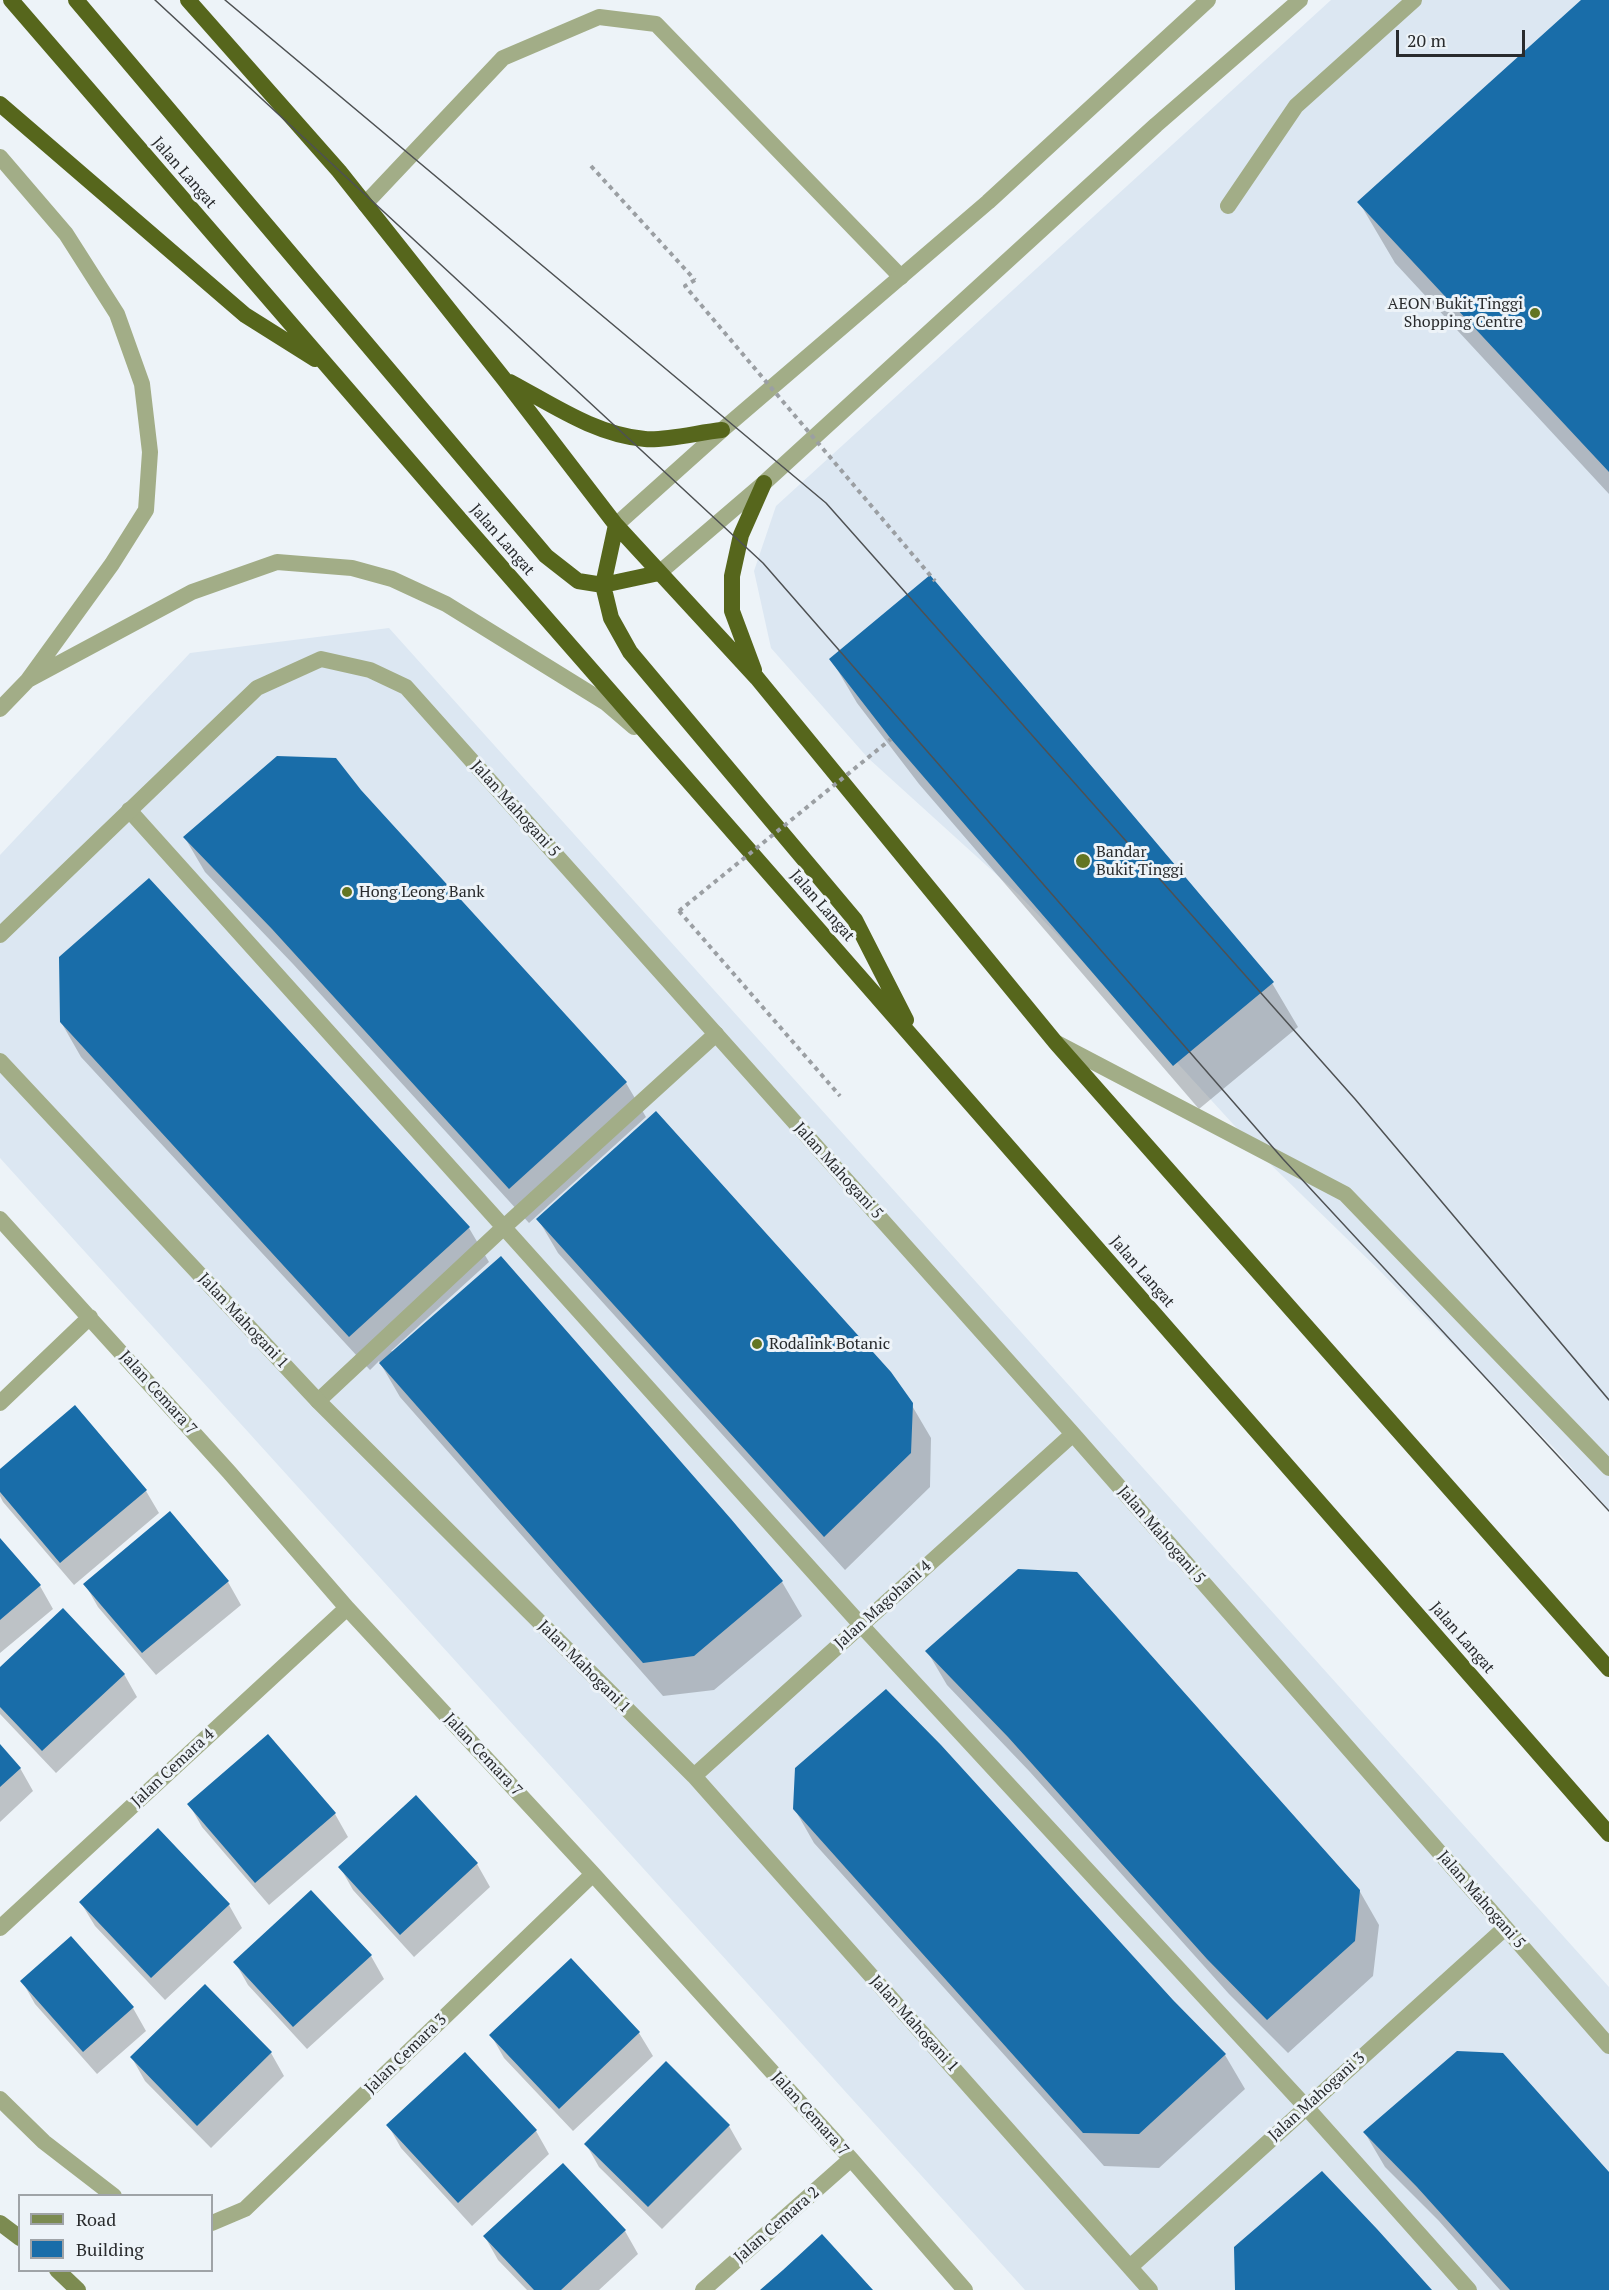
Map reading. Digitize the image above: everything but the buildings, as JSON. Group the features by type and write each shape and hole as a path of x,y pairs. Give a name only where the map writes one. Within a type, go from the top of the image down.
{"highway":[{"name":"Jalan Langat","path":"11,0 669,758 1609,1834"},
{"path":"76,0 546,556 578,581 603,585 659,573"},
{"path":"188,0 339,171 616,525 757,678 1056,1043 1609,1669"},
{"path":"0,104 245,315 331,369"},
{"path":"504,379 582,421 614,434 647,439 722,430"},
{"path":"757,678 732,611 732,576 741,535 764,483"},
{"path":"616,525 603,585 611,618 630,652 855,920 918,1042"}],"main road":[{"path":"0,2223 18,2236"},
{"path":"58,2272 78,2290"}],"street":[{"path":"616,525 722,430 988,202 1208,0"},
{"path":"659,573 764,483 1156,125 1300,0"},
{"path":"1228,206 1296,106 1414,0"},
{"path":"365,204 503,58 599,17 656,24 901,277"},
{"path":"0,157 66,234 117,314 142,384 150,452 146,510 112,564 28,680 0,709"},
{"path":"28,680 192,592 277,562 352,568 392,579 446,604 606,703 669,758"},
{"name":"Jalan Mahogani 5","path":"0,935 257,688 321,659 370,670 406,687 1073,1434 1609,2046"},
{"path":"129,810 861,1624 1306,2107 1469,2290"},
{"path":"318,1401 504,1227 716,1034"},
{"path":"1056,1043 1345,1194 1609,1468"},
{"name":"Jalan Mahogani 1","path":"0,1061 318,1401 694,1776 1150,2290"},
{"name":"Jalan Cemara 7","path":"0,1219 229,1472 347,1608 594,1874 851,2159 965,2290"},
{"path":"0,1403 90,1317"},
{"name":"Jalan Magohani 4","path":"694,1776 1073,1434"},
{"name":"Jalan Cemara 4","path":"0,1928 347,1608"},
{"name":"Jalan Cemara 3","path":"213,2223 245,2209 594,1874"},
{"name":"Jalan Mahogani 3","path":"1130,2266 1505,1928"},
{"path":"0,2099 44,2142 111,2194"},
{"name":"Jalan Cemara 2","path":"703,2290 851,2159"}],"path":[{"path":"591,166 695,280 685,286 935,580"},
{"path":"840,1096 679,911 891,739"}],"shaded area":[{"path":"1331,0 1609,0 1609,1510 1553,1447 1379,1270 1265,1159 1116,996 1019,895 868,758 771,648 754,571 776,506"},
{"path":"389,628 1609,1987 1609,2290 1025,2290 0,1158 0,855 190,653"}],"tram line":[{"path":"155,0 763,563 1283,1159 1609,1511"},
{"path":"225,0 826,503 1355,1099 1609,1400"}],"place":[{"name":"AEON Bukit Tinggi Shopping Centre","path":"1535,313"},
{"name":"Bandar Bukit Tinggi","path":"1083,861"},
{"name":"Hong Leong Bank","path":"347,892"},
{"name":"Rodalink Botanic","path":"757,1344"}]}
